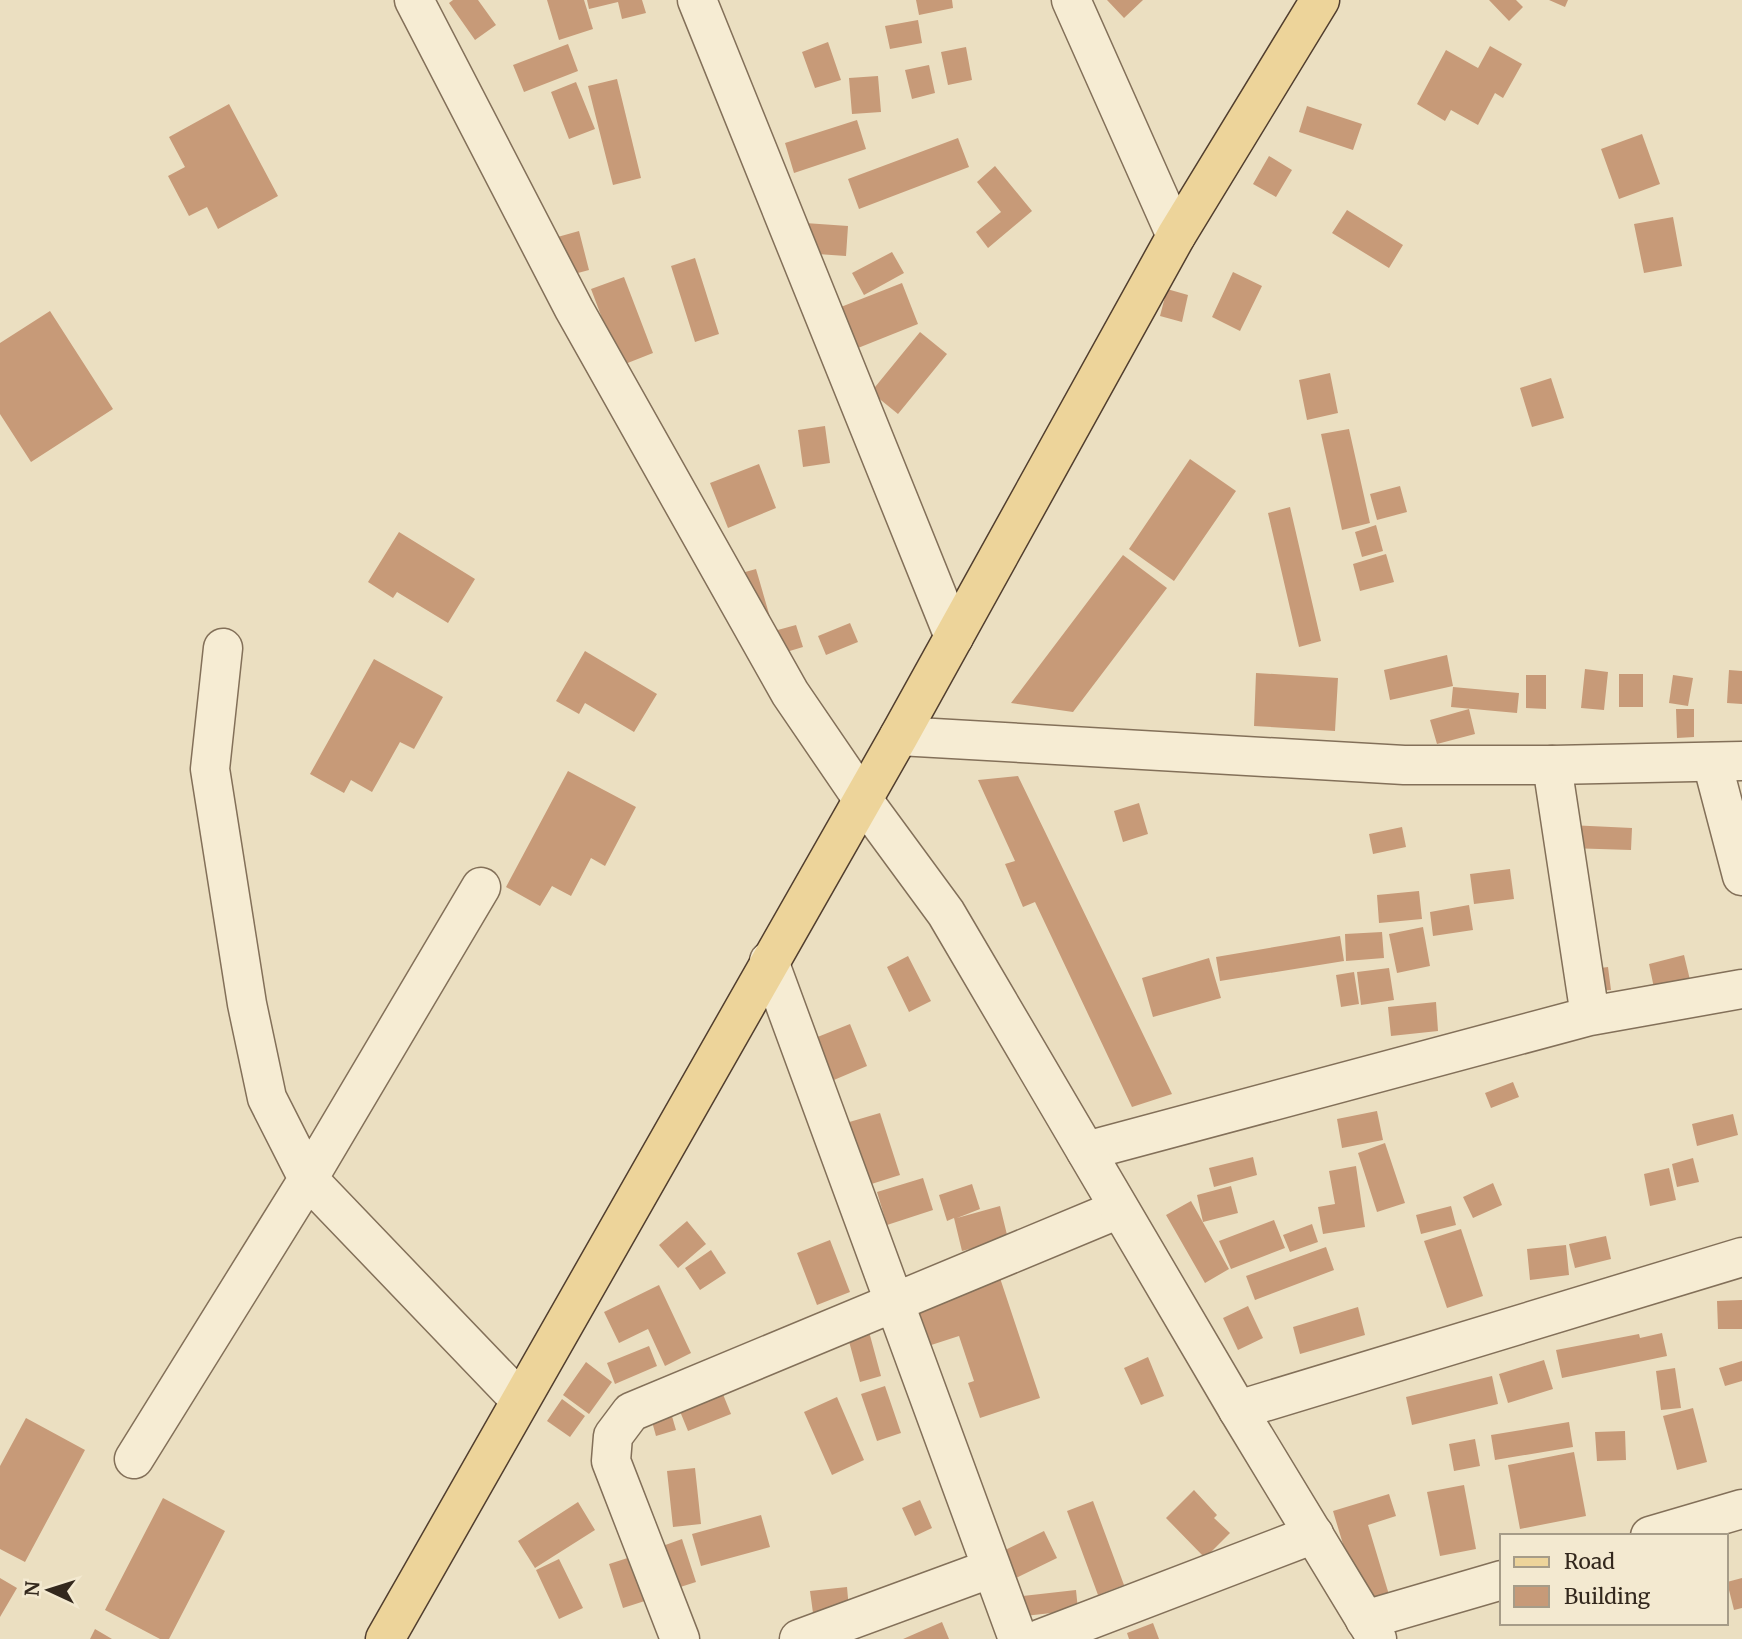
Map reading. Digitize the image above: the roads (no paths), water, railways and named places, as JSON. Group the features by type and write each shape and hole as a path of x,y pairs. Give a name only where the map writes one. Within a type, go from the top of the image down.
{"main road":[{"path":"385,1639 863,800 1176,236 1320,0"}],"street":[{"path":"414,0 601,357 790,693 863,800 946,913 1238,1410 1371,1630 1500,1581"},
{"path":"697,0 954,637"},
{"path":"1071,0 1176,236"},
{"path":"223,648 210,769 241,965 267,1098 308,1180 520,1400"},
{"path":"899,736 1404,765 1727,762 1742,876"},
{"path":"1552,765 1590,1016"},
{"path":"134,1459 308,1180 481,887"},
{"path":"769,961 1018,1639"},
{"path":"1086,1151 1590,1016 1742,989"},
{"path":"680,1639 611,1461 614,1436 631,1412 1119,1209"},
{"path":"1238,1410 1742,1257"},
{"path":"1657,1534 1742,1508"},
{"path":"1040,1639 1314,1534"},
{"path":"799,1639 992,1567"}]}
